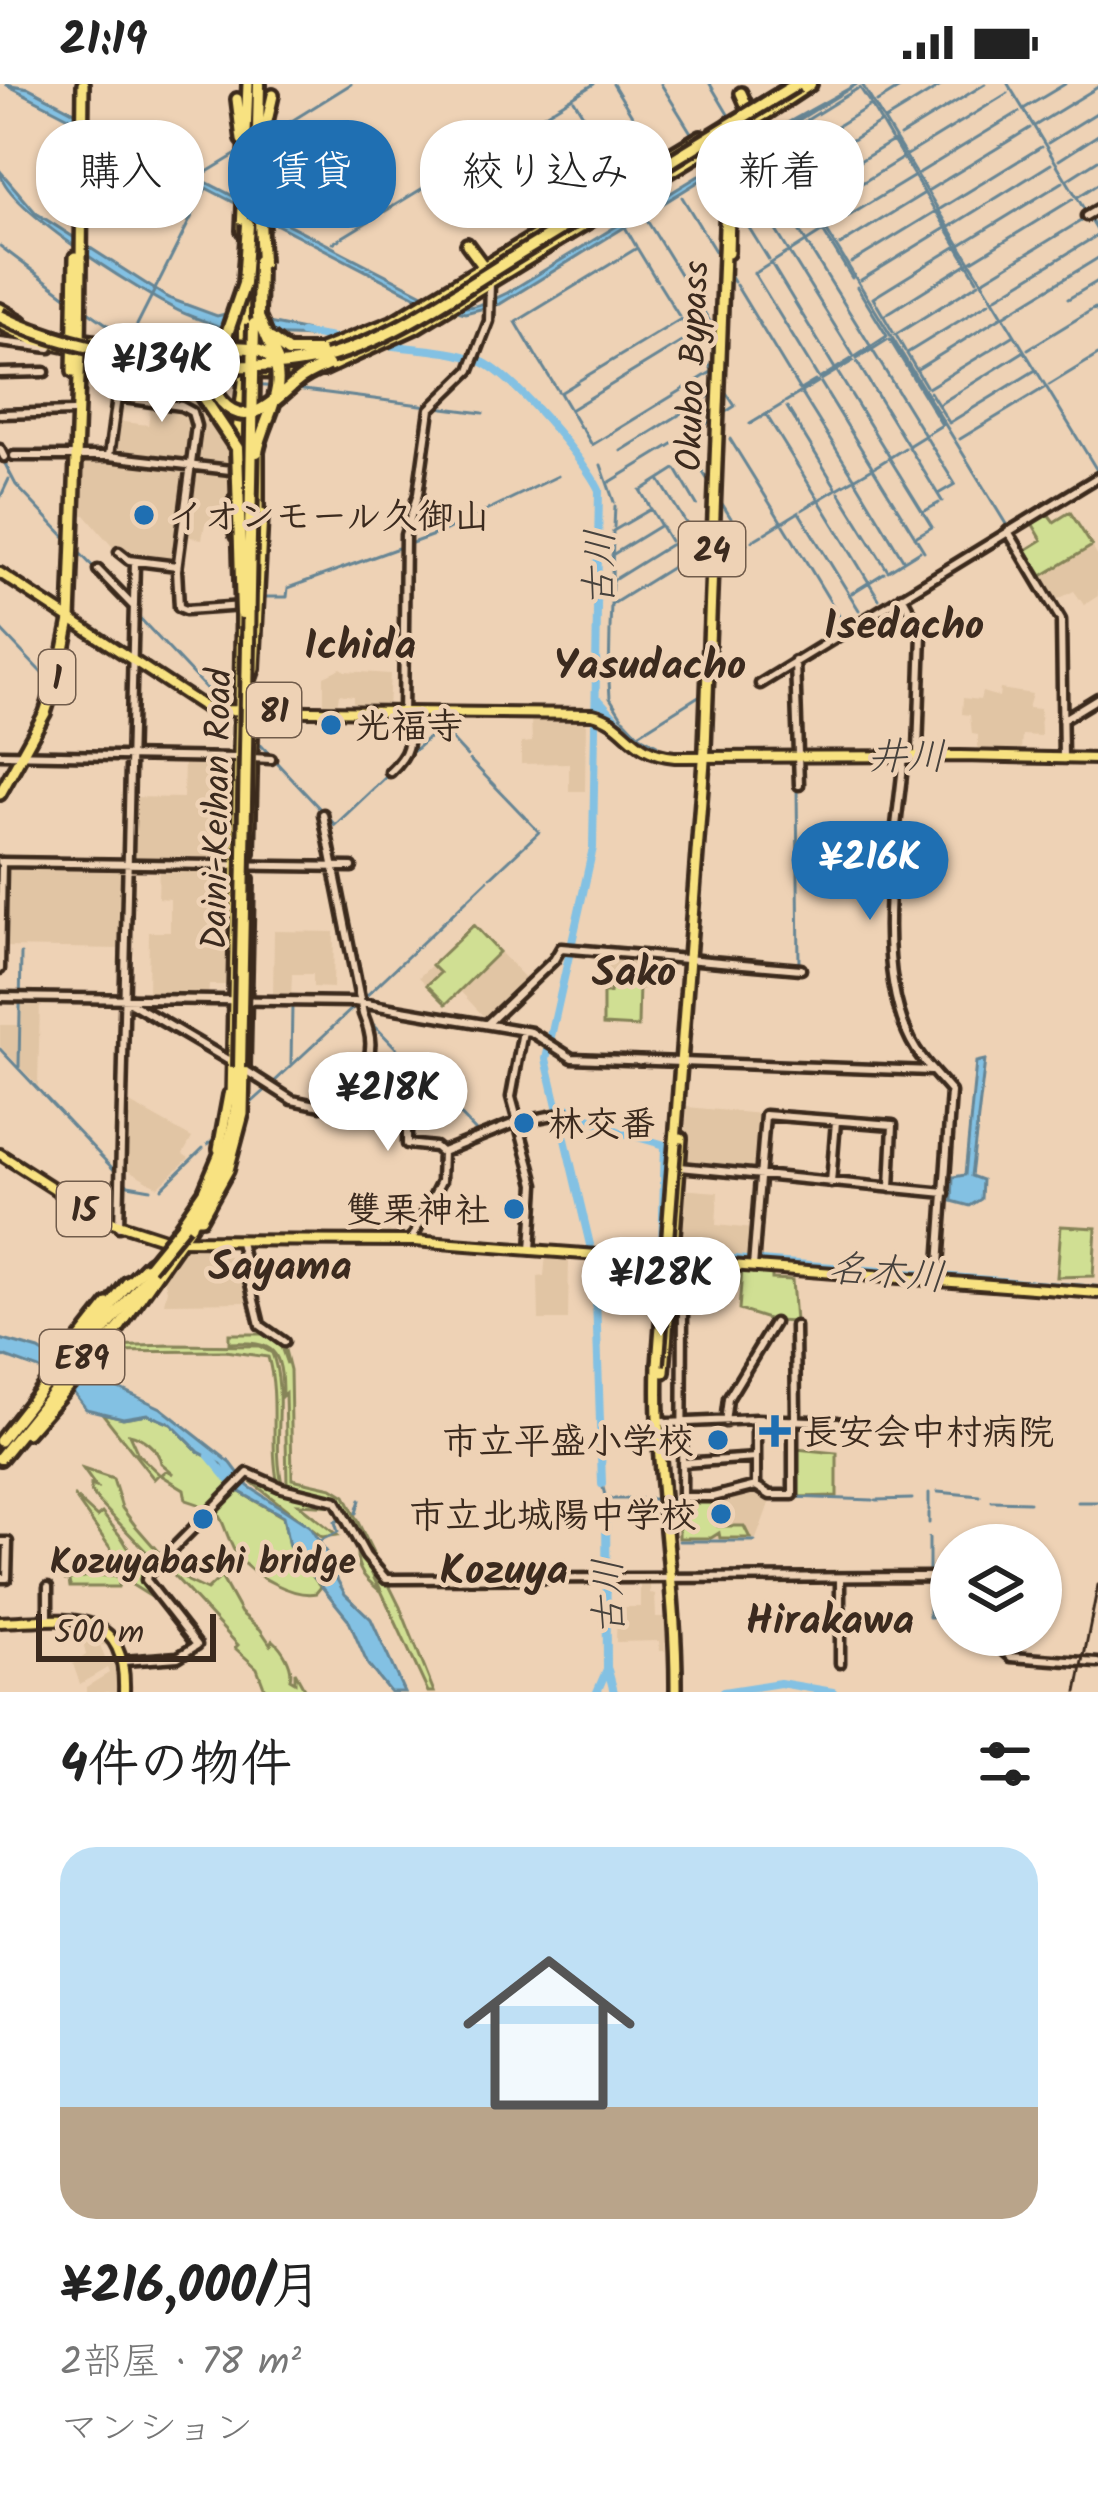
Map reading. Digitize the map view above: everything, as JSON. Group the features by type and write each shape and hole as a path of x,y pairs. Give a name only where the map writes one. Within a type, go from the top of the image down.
{"highway":[{"name":"1","path":"0,791 52,696 68,619 81,84"},
{"name":"Daini-Keihan Road","path":"255,120 256,84"},
{"path":"746,120 795,88"},
{"path":"251,369 307,362 394,329 795,88"},
{"path":"253,228 242,295 214,370 219,398 236,411 259,412 304,376 381,340 795,88"},
{"path":"263,120 274,94"},
{"path":"741,94 758,120"},
{"path":"237,99 246,120"},
{"path":"243,228 252,342 250,397 238,434 230,514 236,534 238,586 246,602 244,684"},
{"name":"Daini-Keihan Road","path":"57,1383 191,1214 226,1145 235,1067 252,228"},
{"path":"152,352 200,348 224,334 252,228"},
{"name":"Daini-Keihan Road","path":"0,1453 195,1217 217,1181 232,1138 239,1082 253,228"},
{"path":"133,358 163,368 239,408 259,406 274,392 279,364 258,317 254,228"},
{"path":"255,228 261,310 269,336 294,353 342,348"},
{"path":"252,342 262,296 263,228"},
{"path":"0,318 77,344 188,364 313,372 352,360 461,300 557,228"},
{"path":"240,570 243,454 237,435 211,396 214,370 226,356 240,351 298,358 342,348 395,325 577,228"},
{"name":"Okubo Bypass","path":"678,1692 675,1580 659,1396 706,758 725,228"},
{"path":"251,369 362,337 439,295 486,277"},
{"path":"0,318 50,339 203,370 308,365 381,340"},
{"path":"0,318 34,340 195,355 248,346 263,352 275,367 276,395 255,464 253,562"},
{"path":"0,318 77,344"},
{"path":"21,327 34,340"},
{"name":"1","path":"74,454 77,344"},
{"path":"248,670 258,464 268,428 291,392 328,365"},
{"path":"163,368 197,388 235,443 240,463 244,719 252,735 242,761 242,848"},
{"path":"244,684 254,668 260,479 251,369"},
{"path":"243,636 260,479"},
{"path":"223,1147 240,1008 237,978 246,785 242,761"},
{"path":"242,761 246,785"},
{"path":"0,1453 78,1339 128,1283 182,1236 223,1147 240,1008 241,876"},
{"path":"0,1453 104,1346 182,1236 207,1209 228,1170 242,1100 236,1067"},
{"path":"182,1236 214,1165 227,1117"},
{"path":"667,1262 679,1167 678,1117"},
{"path":"659,1396 678,1117"},
{"path":"57,1383 128,1283"},
{"path":"57,1383 146,1289"}],"main road":[{"name":"81","path":"0,573 203,708 244,719 403,709 588,714 603,716 642,750 662,756 799,753 1098,759"},
{"name":"15","path":"0,1154 118,1227 182,1236 411,1241 938,1277 1098,1293"},
{"path":"0,1622 80,1621 99,1626 116,1641 124,1661 124,1692"}],"street":[{"path":"1087,216 1098,209"},
{"path":"390,772 410,746 403,709 405,545 418,494 430,407 470,368 490,309 486,277"},
{"path":"0,342 50,348"},
{"path":"0,373 45,372"},
{"path":"109,455 117,398 189,410 196,422 177,566 181,609 246,602"},
{"path":"0,415 73,412"},
{"path":"14,456 109,455 235,470 260,479"},
{"path":"760,684 1098,477"},
{"path":"1010,532 1061,618 1063,755"},
{"path":"119,552 126,559 177,566"},
{"path":"118,1227 135,561"},
{"path":"98,570 134,606"},
{"path":"904,599 922,635 918,751"},
{"path":"796,664 799,785"},
{"path":"1061,720 1098,698"},
{"path":"0,754 271,759"},
{"path":"904,756 891,907 893,979 912,1043 951,1091 938,1277"},
{"path":"323,814 361,1004 372,1035 362,1073"},
{"path":"0,969 1,862 127,865 241,876 352,867"},
{"path":"487,1024 562,948 801,969"},
{"path":"0,997 125,999 240,1008 361,1004 523,1030 571,1058 931,1071"},
{"path":"125,999 292,1100 321,1106"},
{"path":"523,1030 512,1092 534,1176 531,1250"},
{"path":"407,1105 407,1145 434,1147 442,1153"},
{"path":"442,1153 517,1122 551,1114 565,1113 571,1124"},
{"path":"753,1263 765,1115 893,1125 890,1188"},
{"path":"831,1184 836,1120"},
{"path":"411,1241 441,1181 442,1153"},
{"path":"679,1167 945,1192"},
{"path":"239,1239 260,1325 284,1342"},
{"path":"691,1263 683,1305 682,1497 713,1497 756,1486 770,1495 793,1495 795,1326"},
{"path":"725,1422 728,1399 775,1323"},
{"path":"756,1419 756,1486"},
{"path":"659,1421 838,1422"},
{"path":"682,1462 756,1458"},
{"path":"124,1661 178,1658 197,1645 146,1580 248,1473 282,1488 336,1501 366,1556 386,1580 930,1577"},
{"path":"0,1542 8,1542 7,1578 0,1578"},
{"path":"840,1578 840,1663"},
{"path":"48,1587 48,1620"},
{"path":"1010,1656 1098,1663"}],"shaded area":[{"path":"184,384 194,390 229,439 228,465 194,458 198,420 182,405"},
{"path":"151,404 190,412 194,422 187,462 111,451 115,421 148,425"},
{"path":"82,458 184,467 172,562 131,559 117,552 85,515 77,515 78,462"},
{"path":"193,468 226,473 230,479 224,525 205,524 202,539 184,536"},
{"path":"1071,512 1098,557 1098,596 1084,605 1074,591 1056,600 1026,550 1042,540 1032,523 1048,514 1054,522"},
{"path":"341,668 390,674 388,707 353,707 353,696 339,694 337,707 324,705 324,676"},
{"path":"1000,689 1032,694 1028,708 1040,709 1041,736 1022,735 1021,751 978,749 970,715 962,714 963,698 980,700 982,692 999,697"},
{"path":"531,716 556,721 557,716 586,716 585,791 569,791 569,763 521,764 521,743 532,742"},
{"path":"184,760 211,760 210,865 130,863 130,797 183,798"},
{"path":"4,866 125,868 123,949 3,947"},
{"path":"159,867 231,869 228,985 209,985 208,997 148,996 149,932 170,932 170,899 158,898"},
{"path":"474,925 527,980 487,1020 461,992 446,1005 419,977"},
{"path":"274,931 334,932 333,988 313,987 313,974 292,974 291,998 273,998"},
{"path":"601,958 665,962 666,987 640,990 638,1028 602,1026"},
{"path":"21,1000 40,1000 38,1086 0,1046 0,1025 20,1025"},
{"path":"128,1102 192,1138 183,1154 189,1158 158,1187 124,1167"},
{"path":"687,1107 761,1114 757,1168 684,1165"},
{"path":"680,1189 718,1192 716,1225 753,1229 751,1257 676,1252"},
{"path":"210,1245 212,1255 242,1257 249,1302 164,1303 164,1278 185,1246"},
{"path":"546,1254 569,1257 568,1320 539,1320 538,1277 544,1276"},
{"name":"市立北城陽中学校","path":"757,1489 770,1501 756,1539 677,1539 677,1501 714,1500"},
{"path":"640,1581 650,1581 656,1617 673,1617 674,1643 665,1643 665,1651 660,1651 659,1641 616,1642 617,1607 640,1607"},
{"path":"79,1622 105,1634 100,1640 112,1640 116,1646 100,1645 106,1661 122,1661 122,1692 86,1692 86,1687 109,1673 107,1668 80,1684 73,1664 86,1655"}],"green space":[{"path":"1070,512 1092,546 1042,576 1026,550 1042,540 1032,523 1048,514 1054,522"},
{"path":"474,925 499,952 446,1004 427,985 440,973 432,965"},
{"path":"611,982 639,982 638,1027 603,1025 603,993 610,993"},
{"path":"1061,1226 1096,1228 1093,1276 1057,1277"},
{"path":"742,1270 772,1272 772,1279 792,1280 795,1322 739,1310"},
{"path":"229,1334 264,1334 279,1341 287,1364 284,1346 290,1370 292,1479 332,1488 345,1496 400,1607 434,1692 428,1692 341,1504 296,1490 287,1482 285,1393 282,1396 273,1351 257,1344 229,1343"},
{"path":"259,1346 272,1353 279,1386 278,1454 283,1487 331,1500 345,1516 380,1591 362,1572 357,1549 336,1506 298,1504 337,1535 322,1537 249,1480 249,1474 278,1485 268,1357 225,1351 103,1352 107,1347"},
{"path":"102,1413 123,1418 147,1414 171,1424 199,1452 220,1464 231,1487 283,1517 289,1546 321,1587 316,1593 297,1592 245,1565 218,1513 208,1508 203,1512 198,1504 186,1500 184,1489 161,1475 167,1470 174,1474 153,1448 129,1434 138,1454 159,1474 154,1479"},
{"path":"796,1449 837,1453 837,1496 795,1497"},
{"path":"83,1469 113,1479 122,1508 188,1581 207,1590 221,1577 241,1613 271,1645 273,1640 280,1648 289,1663 290,1679 295,1682 295,1672 306,1692 266,1692 257,1668 235,1648 238,1645 98,1501 91,1492 91,1485 96,1487"},
{"path":"74,1496 97,1517 102,1513 161,1603 121,1578 118,1587 70,1587 69,1580 64,1580 121,1577 120,1562"},
{"path":"718,1501 718,1526 744,1526 750,1538 720,1538 719,1533 711,1538 679,1538 679,1502"}],"water":[{"path":"5,84 29,88 90,120 75,120"},
{"path":"857,84 799,120 793,120"},
{"path":"0,171 36,216 23,205"},
{"path":"696,178 696,183 672,198 672,192"},
{"path":"204,179 228,193 228,199 204,187"},
{"path":"51,228 59,228 168,298 217,316 308,331 308,337 235,332 173,308"},
{"path":"283,228 295,228 427,296 467,307 507,293 613,228 623,228 500,304 465,313 430,304"},
{"path":"985,1060 971,1176 982,1180 981,1199 970,1206 952,1201 953,1177 965,1175 976,1062"},
{"path":"0,1339 39,1350 94,1384 108,1383 161,1408 231,1463 248,1486 309,1526 345,1594 371,1619 404,1692 390,1692 368,1665 348,1619 289,1546 283,1516 231,1487 221,1464 199,1452 171,1424 147,1414 123,1418 86,1409 71,1389 39,1369 0,1355"}],"waterway":[{"path":"293,120 351,84"},
{"path":"555,108 594,84"},
{"path":"613,84 635,120"},
{"path":"661,84 693,136"},
{"path":"710,84 729,116"},
{"path":"877,102 906,84"},
{"path":"885,120 944,84"},
{"path":"900,136 985,84"},
{"path":"1008,84 1098,232"},
{"path":"1025,108 1065,84"},
{"path":"863,86 1098,472"},
{"path":"1036,125 1098,87"},
{"path":"860,88 870,103"},
{"path":"807,120 857,89"},
{"path":"907,155 1008,93"},
{"path":"574,100 586,120"},
{"path":"871,105 891,139"},
{"path":"847,120 871,105"},
{"path":"535,120 553,109"},
{"path":"919,173 1019,112"},
{"path":"1048,143 1098,112"},
{"path":"864,133 881,122"},
{"path":"929,190 1030,128"},
{"path":"1059,160 1098,135"},
{"path":"864,158 893,141 934,209"},
{"path":"940,209 1041,147"},
{"path":"204,174 228,159"},
{"path":"864,182 901,159"},
{"path":"1068,179 1098,160"},
{"path":"951,226 1051,164"},
{"path":"864,207 913,177"},
{"path":"962,244 1063,182"},
{"path":"1079,196 1098,184"},
{"path":"127,345 206,188"},
{"path":"333,243 420,190"},
{"path":"840,245 923,194"},
{"path":"682,197 718,256"},
{"path":"972,261 1073,199"},
{"path":"851,263 936,211 956,244"},
{"path":"984,280 1084,219"},
{"path":"626,228 636,246"},
{"path":"652,228 699,305"},
{"path":"749,228 769,260"},
{"path":"774,228 788,250"},
{"path":"798,228 805,240"},
{"path":"825,228 1009,529"},
{"path":"861,280 944,229"},
{"path":"790,252 823,231 852,278"},
{"path":"995,298 1096,236"},
{"path":"806,242 871,347"},
{"path":"0,246 69,298"},
{"path":"957,246 977,280"},
{"path":"893,332 873,298 957,246"},
{"path":"536,356 516,322 637,248 657,281"},
{"path":"789,252 853,355"},
{"path":"754,274 787,253"},
{"path":"1005,315 1098,258"},
{"path":"771,263 834,367"},
{"path":"885,315 968,263"},
{"path":"754,273 819,379 853,358"},
{"path":"731,277 734,282"},
{"path":"1068,299 1098,281"},
{"path":"895,335 979,283"},
{"path":"659,284 679,316"},
{"path":"736,285 799,389"},
{"path":"855,357 887,336 857,287"},
{"path":"907,353 990,302"},
{"path":"82,307 128,339"},
{"path":"701,307 717,333"},
{"path":"1028,349 1095,308 1098,312"},
{"path":"916,370 1001,317"},
{"path":"580,380 681,319 701,352"},
{"name":"古川","path":"302,333 346,340"},
{"path":"928,388 1013,336"},
{"path":"897,337 905,351"},
{"path":"570,410 688,338"},
{"path":"857,359 887,340"},
{"path":"890,340 942,425 908,446"},
{"name":"古川","path":"379,344 456,354 493,369 546,419 599,490 593,848 546,1059 595,1266 602,1484"},
{"path":"873,351 924,434"},
{"path":"938,405 1023,352"},
{"path":"907,354 926,386"},
{"path":"703,355 714,373"},
{"path":"1049,385 1098,355"},
{"path":"537,357 558,391"},
{"path":"125,361 125,368 173,380"},
{"path":"821,380 853,361"},
{"path":"857,362 907,444"},
{"path":"582,428 592,445 713,371"},
{"path":"949,423 1034,371"},
{"path":"838,373 889,456"},
{"path":"800,390 815,381"},
{"path":"560,393 578,382"},
{"path":"785,402 818,382"},
{"path":"218,383 239,384"},
{"path":"821,383 873,468"},
{"path":"254,385 286,388"},
{"path":"960,439 1044,388"},
{"path":"296,389 483,413"},
{"path":"724,413 735,406 725,391"},
{"path":"930,392 948,421"},
{"path":"560,393 580,427"},
{"path":"802,394 855,479"},
{"path":"621,451 711,395"},
{"path":"750,424 783,404"},
{"path":"787,407 837,489"},
{"path":"767,416 818,499"},
{"path":"610,482 712,420"},
{"path":"926,437 955,484 938,494"},
{"path":"730,439 782,523"},
{"path":"909,447 942,501"},
{"path":"873,468 905,448"},
{"path":"890,459 932,527 915,537"},
{"path":"3,460 16,485 68,540"},
{"path":"695,460 711,485"},
{"path":"601,465 614,502"},
{"path":"642,490 675,469"},
{"path":"837,489 871,469"},
{"path":"874,470 924,551"},
{"path":"677,471 697,505"},
{"path":"263,597 287,597 288,588 442,532 558,476"},
{"path":"0,498 9,479"},
{"path":"660,481 708,559"},
{"path":"856,481 904,561"},
{"path":"640,490 650,507"},
{"path":"802,510 835,490"},
{"path":"839,492 888,571"},
{"path":"721,502 747,544"},
{"path":"820,502 879,599"},
{"path":"923,512 939,503"},
{"path":"614,527 615,506"},
{"path":"651,509 670,541"},
{"path":"612,578 613,531 651,509"},
{"path":"765,533 799,512"},
{"path":"800,514 859,610"},
{"path":"612,555 661,525"},
{"path":"784,525 842,621"},
{"path":"752,541 762,535"},
{"path":"868,621 1003,539"},
{"path":"611,605 682,561 672,544"},
{"path":"612,581 670,545"},
{"path":"74,547 97,571"},
{"path":"888,571 920,551"},
{"path":"1024,552 1065,619 1065,663"},
{"path":"852,593 884,573"},
{"path":"610,628 612,582"},
{"path":"134,612 215,698"},
{"path":"0,629 58,690"},
{"path":"609,678 610,631"},
{"path":"801,662 849,633"},
{"path":"609,681 610,698 622,717"},
{"path":"640,733 702,694"},
{"name":"井川","path":"599,700 629,733"},
{"path":"624,719 657,745"},
{"path":"411,753 441,727"},
{"path":"444,731 467,756"},
{"path":"260,744 270,755"},
{"name":"井川","path":"752,753 827,753"},
{"path":"470,760 539,832 491,877"},
{"path":"277,763 321,810"},
{"path":"328,817 335,825 387,776"},
{"path":"797,788 799,965"},
{"path":"364,998 488,880"},
{"path":"19,1067 21,954"},
{"path":"291,1064 292,1005"},
{"path":"273,1083 354,1007 358,1010"},
{"path":"370,1021 477,1132"},
{"path":"0,1049 117,1173"},
{"path":"249,1105 269,1087"},
{"name":"名木川","path":"560,1105 620,1132 665,1145 662,1249"},
{"path":"208,1144 217,1136"},
{"path":"162,1188 203,1148"},
{"path":"123,1179 128,1185 151,1189"},
{"name":"名木川","path":"675,1254 1098,1289"},
{"path":"209,1456 230,1481"},
{"path":"602,1484 606,1499 685,1499"},
{"path":"938,1492 980,1496"},
{"path":"929,1493 929,1510"},
{"path":"791,1497 873,1500"},
{"name":"古川","path":"597,1692 607,1669 606,1499"},
{"path":"876,1500 912,1499"},
{"path":"356,1513 360,1500"},
{"path":"992,1501 1029,1502"},
{"path":"1078,1502 1098,1502"},
{"path":"929,1513 929,1523"},
{"path":"319,1541 338,1532 335,1522 342,1518"},
{"path":"929,1538 929,1574"},
{"path":"679,1541 755,1541"},
{"path":"929,1581 930,1617"},
{"path":"608,1670 614,1692"},
{"path":"723,1692 780,1683 833,1692"}],"railway":[{"path":"1077,1692 1098,1585"}],"place":[{"name":"イオンモール久御山","path":"144,515"},
{"name":"光福寺","path":"331,725"},
{"name":"林交番","path":"524,1123"},
{"name":"雙栗神社","path":"514,1209"},
{"name":"長安会中村病院","path":"775,1431"},
{"name":"市立平盛小学校","path":"718,1440"},
{"name":"市立北城陽中学校","path":"721,1514"},
{"name":"Kozuyabashi bridge","path":"203,1519"}],"district":[{"name":"Isedacho","path":"904,624"},
{"name":"Ichida","path":"360,644"},
{"name":"Yasudacho","path":"650,664"},
{"name":"Sako","path":"634,971"},
{"name":"Sayama","path":"280,1265"},
{"name":"Kozuya","path":"504,1569"},
{"name":"Hirakawa","path":"830,1619"}]}
